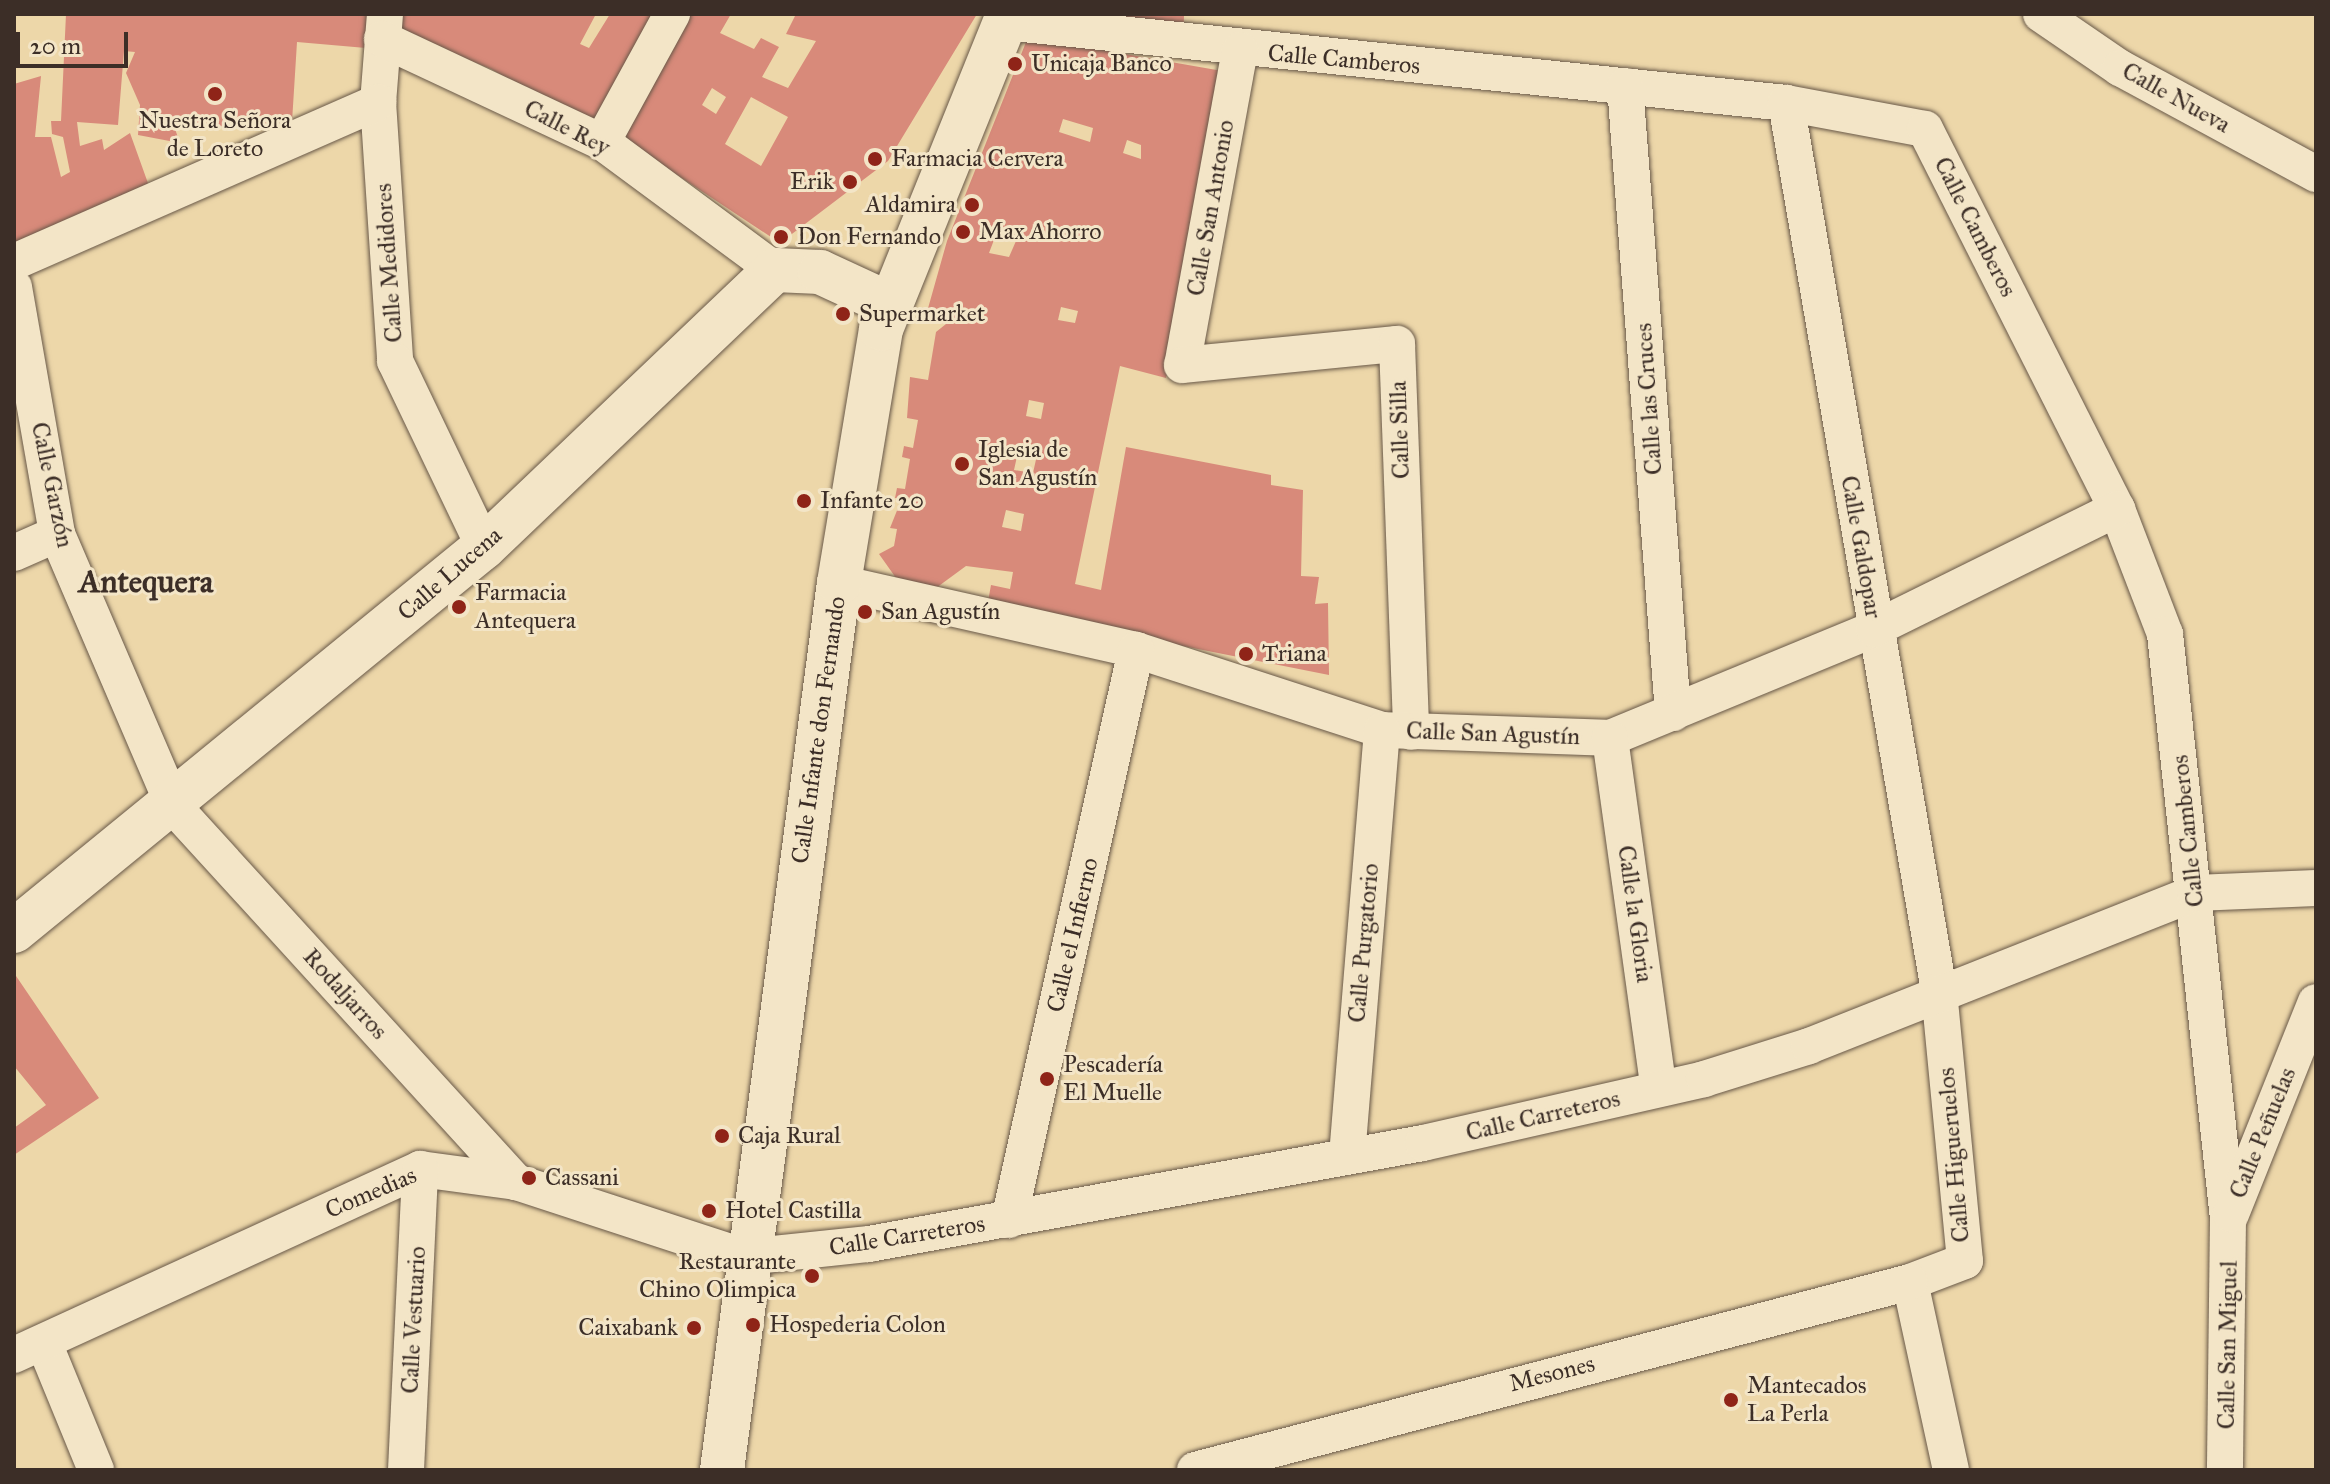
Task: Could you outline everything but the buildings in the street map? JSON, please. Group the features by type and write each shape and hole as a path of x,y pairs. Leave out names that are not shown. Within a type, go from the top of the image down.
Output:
{"street":[{"path":"602,142 672,14"},
{"name":"Calle Nueva","path":"2041,14 2120,68 2316,174"},
{"name":"Calle Camberos","path":"1006,18 1240,50 1786,103 1925,129 2117,509 2165,634 2228,1219"},
{"name":"Calle Infante don Fernando","path":"722,1470 745,1257 839,583 887,303 1006,18"},
{"name":"Calle Rey","path":"383,26 602,142 775,270"},
{"name":"Calle Medidores","path":"383,26 378,102 395,361 484,547"},
{"name":"Calle San Antonio","path":"1182,365 1240,50"},
{"name":"Calle las Cruces","path":"1625,86 1673,713"},
{"path":"14,262 378,102"},
{"name":"Calle Galdopar","path":"1786,103 1874,629 1939,991"},
{"path":"775,270 820,272 887,303"},
{"name":"Calle Lucena","path":"14,931 174,807 484,547 775,270"},
{"name":"Calle Garzón","path":"14,287 57,534 174,807"},
{"name":"Calle Silla","path":"1182,365 1397,344 1396,731"},
{"name":"Calle San Agustín","path":"839,583 1136,650 1396,731 1610,738 1874,629 2117,509"},
{"path":"14,553 57,534"},
{"name":"Calle el Infierno","path":"1009,1220 1136,650"},
{"name":"Calle Purgatorio","path":"1347,1156 1396,731"},
{"name":"Calle la Gloria","path":"1610,738 1659,1089"},
{"name":"Rodaljarros","path":"174,807 516,1182"},
{"name":"Calle Carreteros","path":"745,1257 1009,1220 1347,1156 1659,1089 1768,1061 1939,991 2195,893 2316,888"},
{"name":"Calle Higueruelos","path":"1910,1282 1965,1261 1939,991"},
{"name":"Calle Peñuelas","path":"2228,1219 2316,1002"},
{"name":"Comedias","path":"29,1349 420,1169 516,1182 745,1257"},
{"name":"Calle Vestuario","path":"406,1470 420,1169"},
{"name":"Calle San Miguel","path":"2225,1470 2228,1219"},
{"path":"1910,1282 1951,1470"},
{"name":"Mesones","path":"1195,1470 1910,1282"},
{"path":"29,1349 96,1470"}],"place":[{"name":"Unicaja Banco","path":"1015,64"},
{"name":"Nuestra Señora de Loreto","path":"215,94"},
{"name":"Farmacia Cervera","path":"875,159"},
{"name":"Erik","path":"850,182"},
{"name":"Aldamira","path":"972,205"},
{"name":"Max Ahorro","path":"963,232"},
{"name":"Don Fernando","path":"781,237"},
{"name":"Supermarket","path":"843,314"},
{"name":"Iglesia de San Agustín","path":"962,464"},
{"name":"Infante 20","path":"804,501"},
{"name":"Farmacia Antequera","path":"459,607"},
{"name":"San Agustín","path":"865,612"},
{"name":"Triana","path":"1246,654"},
{"name":"Pescadería El Muelle","path":"1047,1079"},
{"name":"Caja Rural","path":"722,1136"},
{"name":"Cassani","path":"529,1178"},
{"name":"Hotel Castilla","path":"709,1211"},
{"name":"Restaurante Chino Olimpica","path":"812,1276"},
{"name":"Hospederia Colon","path":"753,1325"},
{"name":"Caixabank","path":"694,1328"},
{"name":"Mantecados La Perla","path":"1731,1400"}],"district":[{"name":"Antequera","path":"146,582"}]}
